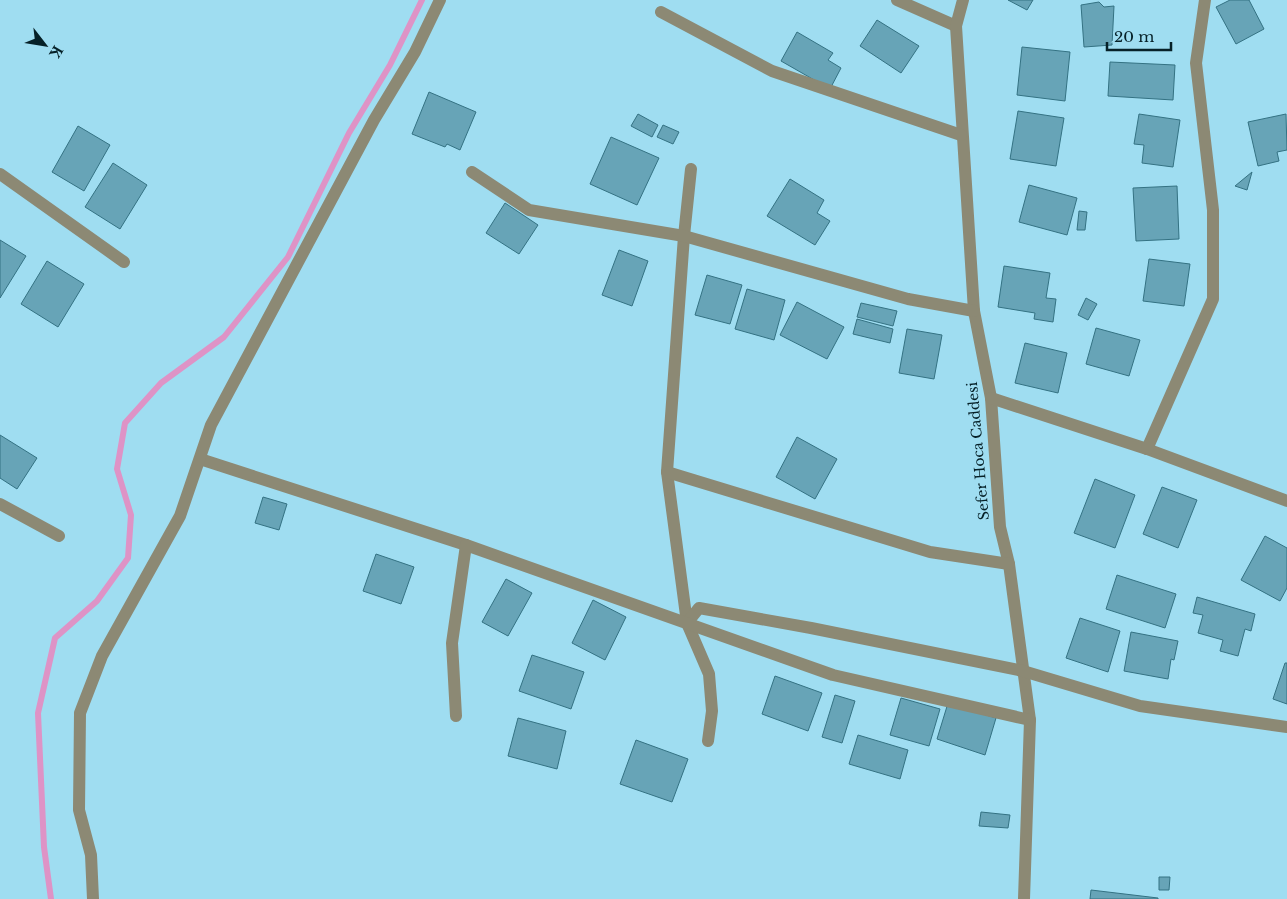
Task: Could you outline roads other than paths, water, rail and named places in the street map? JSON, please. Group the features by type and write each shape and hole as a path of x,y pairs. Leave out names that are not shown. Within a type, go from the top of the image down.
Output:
{"street":[{"path":"93,899 91,855 79,810 80,713 102,656 180,516 211,425 374,120 414,52 440,0"},
{"path":"896,0 956,26"},
{"name":"Sefer Hoca Caddesi","path":"963,0 956,26 961,135 974,311 991,398 1000,527 1009,564 1030,720 1024,899"},
{"path":"1147,449 1213,299 1213,210 1196,63 1205,0"},
{"path":"660,12 772,71 961,135"},
{"path":"692,169 684,236 667,472 687,623 709,674 712,711 708,741"},
{"path":"472,172 529,210 684,236 908,299 974,311"},
{"path":"0,174 124,262"},
{"path":"991,398 1147,449 1287,501"},
{"path":"200,459 466,545 833,675 1030,720"},
{"path":"667,472 930,552 1009,564"},
{"path":"0,504 60,536"},
{"path":"456,716 452,643 466,545"},
{"path":"687,623 699,608 811,628 1023,671 1140,706 1287,727"}],"waterway":[{"path":"51,899 44,847 38,713 55,638 97,601 128,558 131,515 117,469 125,423 161,383 224,337 288,257 349,133 390,65 422,0"}]}
